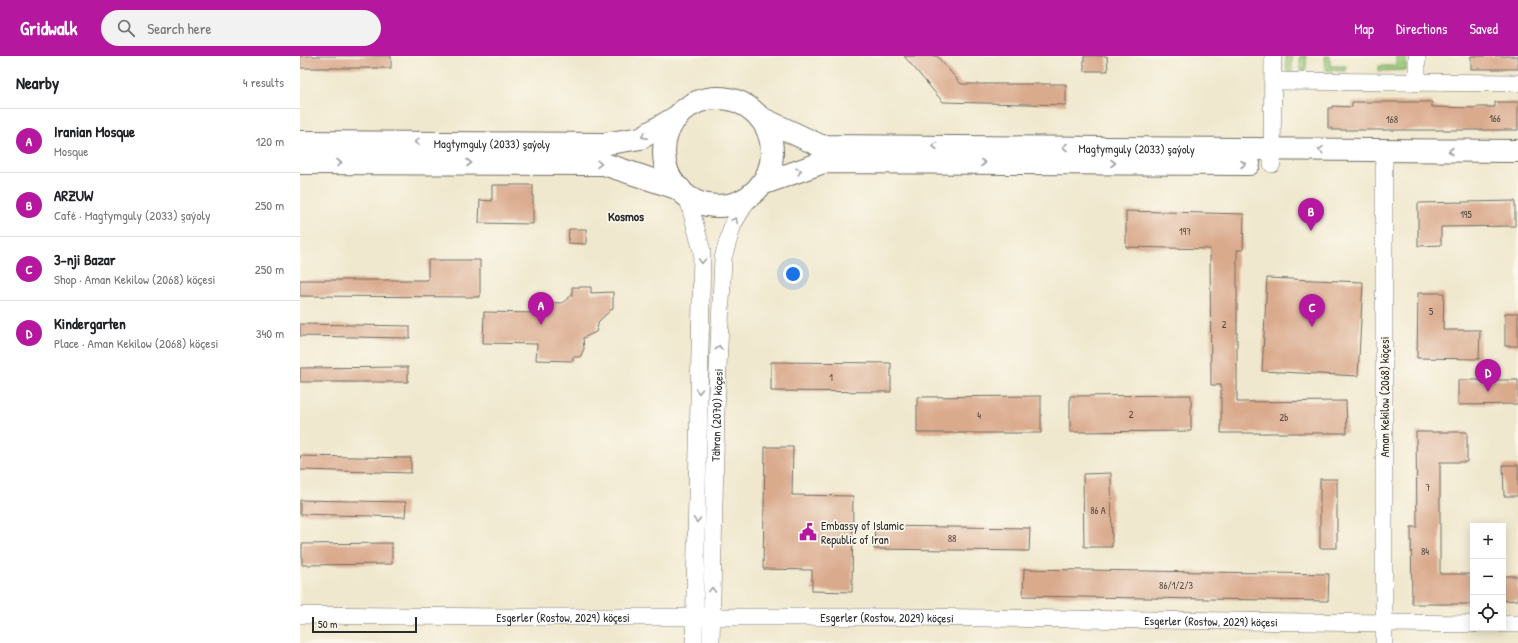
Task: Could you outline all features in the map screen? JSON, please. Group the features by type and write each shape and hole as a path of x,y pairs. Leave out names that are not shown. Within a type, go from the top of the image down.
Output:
{"main road":[{"path":"721,98 736,101 745,105 761,118 770,136 772,146 770,166 756,189 734,203 714,205 696,200 683,192 668,173 664,153 668,133 678,116 695,103 705,99 721,98"},
{"name":"Magtymguly (2033) şaýoly","path":"300,142 603,144 641,138 678,116"},
{"name":"Magtymguly (2033) şaýoly","path":"761,118 821,146 1384,158 1518,165"},
{"name":"Magtymguly (2033) şaýoly","path":"1384,158 1518,151"},
{"name":"Magtymguly (2033) şaýoly","path":"756,189 824,162 1272,156"},
{"name":"Magtymguly (2033) şaýoly","path":"300,163 604,164 683,192"}],"street":[{"path":"1272,156 1273,56"},
{"path":"1417,56 1417,83"},
{"path":"1273,81 1518,83"},
{"name":"Aman Kekilow (2068) köçesi","path":"1384,158 1384,643"},
{"name":"Tähran (2070) köçesi","path":"711,643 716,411 723,258 733,224 756,189"},
{"name":"Tähran (2070) köçesi","path":"683,192 702,251 694,643"},
{"name":"Esgerler (Rostow, 2029) köçesi","path":"300,614 503,617 908,617 1470,624"},
{"path":"1506,624 1518,624"}],"green space":[{"path":"1286,56 1292,56 1292,74 1287,72"},
{"path":"1300,56 1306,56 1306,70 1300,70"},
{"path":"1325,56 1330,56 1330,66 1346,66 1346,71 1326,70"},
{"path":"1396,56 1406,56 1406,70 1379,71 1379,66 1396,66"}],"building":[{"path":"300,56 391,56 391,68 300,68"},
{"path":"904,56 937,56 961,84 1066,84 1066,105 943,102"},
{"path":"1084,56 1107,56 1108,71 1084,71"},
{"path":"1471,56 1518,56 1518,69 1471,69"},
{"path":"1352,102 1432,102 1432,107 1476,108 1495,107 1495,102 1518,102 1518,130 1332,130 1332,128 1328,128 1328,108 1332,108 1332,106 1352,107"},
{"path":"492,185 533,185 533,224 479,223 480,200 492,201"},
{"path":"1515,201 1515,226 1441,227 1441,245 1418,246 1418,203"},
{"path":"1126,211 1244,214 1243,250 1237,250 1237,402 1346,401 1347,433 1221,433 1221,385 1211,385 1210,249 1126,247"},
{"path":"569,229 586,229 586,244 568,243"},
{"path":"428,260 480,260 480,297 300,296 300,280 428,280"},
{"path":"1267,278 1363,282 1358,376 1262,371"},
{"path":"572,287 591,287 591,293 613,292 613,308 599,321 596,332 583,338 584,349 580,357 573,357 573,361 536,360 537,344 483,343 484,312 536,313 536,307 540,307 541,302 562,303 572,295"},
{"path":"1418,293 1444,293 1443,330 1480,330 1479,359 1417,358"},
{"path":"1505,313 1518,313 1518,346 1505,346"},
{"path":"300,324 410,326 410,338 300,336"},
{"path":"771,362 891,363 891,392 771,391"},
{"path":"408,367 408,382 300,382 300,368"},
{"path":"1458,380 1518,380 1518,404 1458,405"},
{"path":"1191,395 1191,431 1070,432 1070,396"},
{"path":"1041,396 1041,433 917,433 917,397"},
{"path":"1416,432 1467,432 1467,462 1440,462 1440,574 1470,574 1470,604 1412,604 1411,527 1417,527"},
{"name":"Embassy of Islamic Republic of Iran","path":"765,447 793,447 792,495 853,496 852,592 812,591 812,570 763,569"},
{"path":"300,456 411,458 411,473 300,470"},
{"path":"1503,465 1518,465 1518,496 1504,496"},
{"path":"1111,473 1112,547 1084,547 1083,474"},
{"path":"1320,479 1337,479 1337,548 1320,548"},
{"path":"300,500 406,502 405,517 300,514"},
{"path":"875,526 1030,528 1029,551 874,549"},
{"path":"392,543 392,564 302,565 302,544"},
{"path":"1024,569 1329,574 1328,601 1023,596"},
{"path":"1506,576 1518,576 1518,600 1506,601"}],"place":[{"name":"ARZUW","path":"1311,231"},
{"name":"Iranian Mosque","path":"541,325"},
{"name":"3-nji Bazar","path":"1312,327"},
{"name":"Kindergarten","path":"1488,392"},
{"name":"Embassy of Islamic Republic of Iran","path":"808,532"}],"district":[{"name":"Kosmos","path":"626,216"}]}
